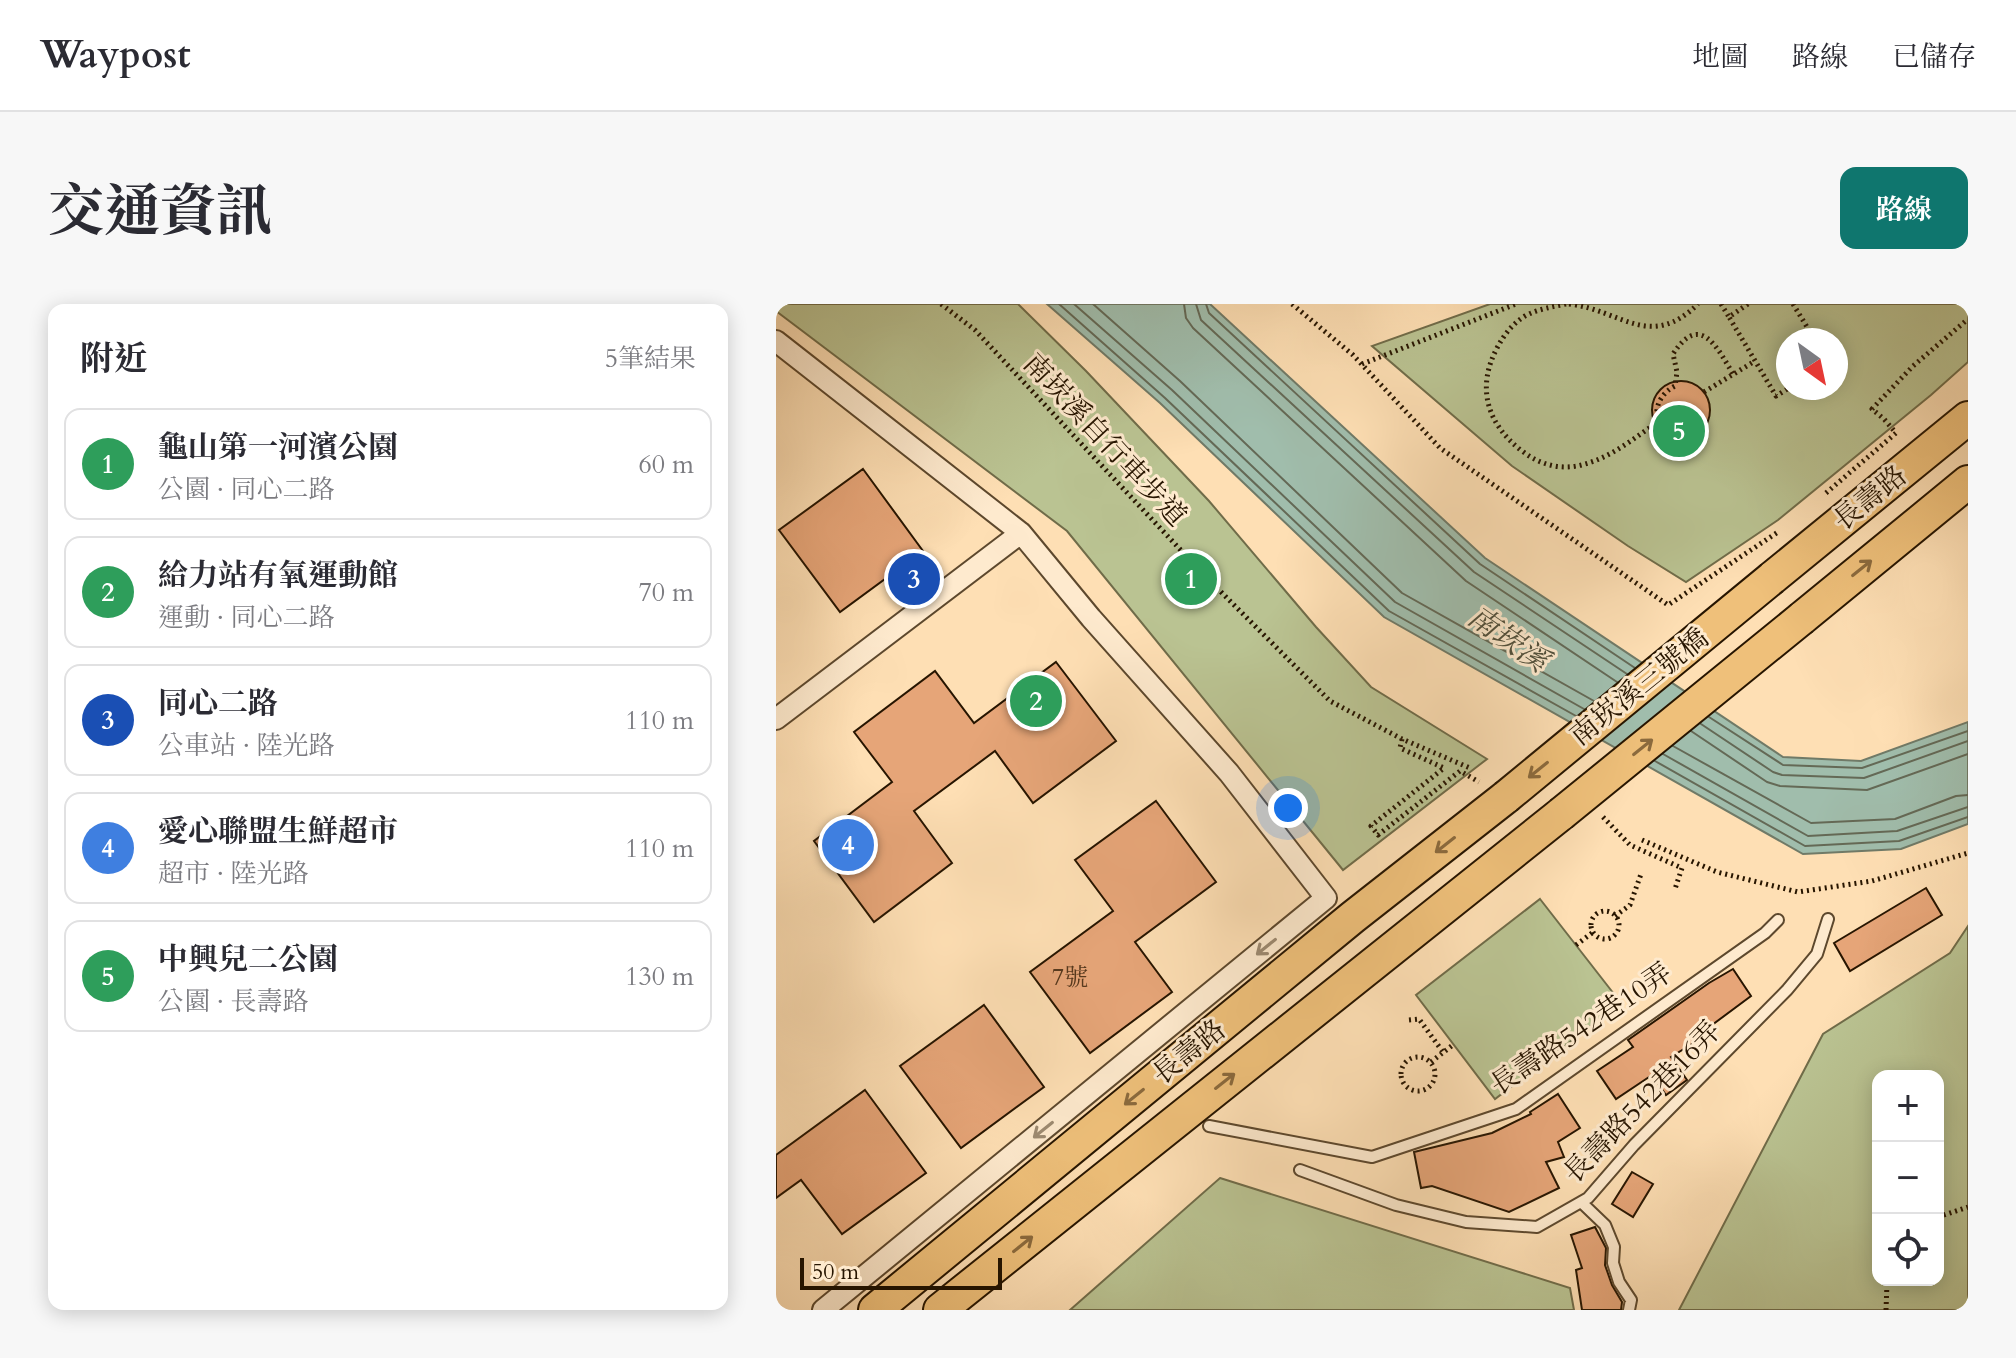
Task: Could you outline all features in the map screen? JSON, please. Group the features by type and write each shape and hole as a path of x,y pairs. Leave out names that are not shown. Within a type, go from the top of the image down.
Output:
{"main road":[{"name":"長壽路","path":"1772,578 1968,418"},
{"name":"長壽路","path":"1802,618 1968,482"},
{"name":"南崁溪三號橋","path":"1496,791 1772,578"},
{"name":"南崁溪三號橋","path":"1561,814 1802,618"},
{"name":"長壽路","path":"875,1310 1353,917 1496,791"},
{"name":"長壽路","path":"940,1310 1561,814"}],"street":[{"path":"776,341 1019,531"},
{"path":"776,710 1019,531"},
{"path":"776,719 1019,531"},
{"name":"長壽路","path":"823,1310 1326,898 1229,773 1091,618 1019,531"}],"lane":[{"name":"長壽路542巷16弄","path":"1300,1170 1396,1205 1466,1222 1537,1227 1588,1198 1634,1145 1787,990 1817,954 1828,919"},
{"name":"長壽路542巷10弄","path":"1209,1126 1372,1157 1516,1109 1765,933 1778,920"},
{"path":"1581,1202 1605,1225 1614,1247 1613,1263 1619,1282 1631,1300 1629,1310"}],"path":[{"name":"南崁溪自行車步道","path":"941,304 975,330 1204,575 1330,701 1402,739 1470,768"},
{"path":"1292,304 1362,364 1440,448 1668,605 1783,529"},
{"path":"1362,364 1516,304"},
{"path":"1655,424 1607,455 1583,465 1548,466 1531,458 1509,441 1497,426 1486,406 1485,381 1490,362 1512,326 1526,315 1543,308 1568,304 1587,306 1644,327 1660,327 1684,317 1698,304"},
{"path":"1721,304 1776,396"},
{"path":"1729,317 1748,304"},
{"path":"1793,304 1808,328"},
{"path":"1817,500 1896,433 1872,409 1913,366 1968,319"},
{"path":"1680,434 1671,433 1661,425 1656,417 1656,406 1661,397 1675,386 1677,372 1673,354 1680,343 1696,334 1707,337 1717,346 1733,374"},
{"path":"1704,392 1755,361"},
{"path":"1402,739 1400,748 1444,768 1371,826 1378,835 1460,771 1496,791"},
{"path":"1603,817 1630,845 1682,868 1675,889"},
{"path":"1642,840 1717,872 1798,892 1872,881 1968,853"},
{"path":"1615,916 1630,905 1641,874"},
{"path":"1608,911 1615,916 1619,924 1614,936 1604,940 1592,933 1590,923 1595,915 1608,911"},
{"path":"1576,945 1592,933"},
{"path":"1409,1020 1419,1019 1443,1052"},
{"path":"1431,1062 1454,1044"},
{"path":"1420,1057 1431,1062 1435,1072 1432,1084 1413,1090 1404,1083 1402,1067 1409,1059 1420,1057"},
{"path":"1944,1215 1968,1207"},
{"path":"1885,1286 1886,1310"}],"green space":[{"path":"776,304 1018,304 1209,501 1371,687 1487,759 1343,870 1067,531 776,311"},
{"path":"1490,304 1968,304 1968,362 1778,520 1686,582 1512,466 1372,346"},
{"path":"1540,899 1621,1003 1495,1099 1416,995"},
{"path":"1968,926 1968,1310 1679,1310 1823,1034 1950,953"},
{"path":"1220,1178 1570,1288 1574,1310 1070,1310"}],"water":[{"name":"南崁溪","path":"1047,304 1210,304 1485,558 1783,757 1861,761 1968,722 1968,824 1901,849 1803,854 1384,617 1160,403"}],"building":[{"path":"1681,381 1702,389 1710,410 1702,431 1681,439 1660,431 1652,410 1660,389"},
{"path":"863,469 923,551 840,612 779,530"},
{"path":"1056,662 1116,741 1033,803 995,751 914,811 952,863 874,922 814,841 892,782 854,732 935,671 974,723"},
{"path":"1156,801 1216,882 1135,942 1172,992 1090,1053 1030,972 1113,911 1075,860"},
{"path":"1926,888 1942,915 1850,971 1834,943"},
{"path":"1733,969 1751,996 1708,1028 1711,1032 1671,1057 1687,1080 1666,1095 1652,1075 1616,1099 1597,1071 1633,1047 1628,1040"},
{"path":"984,1005 1044,1087 961,1148 900,1066"},
{"path":"865,1090 926,1173 842,1234 801,1180 776,1198 776,1155"},
{"path":"1558,1094 1580,1128 1558,1142 1564,1157 1546,1162 1559,1188 1509,1212 1432,1186 1421,1188 1414,1152 1492,1133 1531,1114"},
{"path":"1632,1172 1653,1184 1633,1217 1612,1204"},
{"path":"1595,1227 1606,1248 1605,1265 1622,1302 1621,1310 1582,1310 1576,1270 1582,1268 1571,1235"}],"place":[{"name":"中興兒二公園","path":"1679,431"},
{"name":"同心二路","path":"914,579"},
{"name":"龜山第一河濱公園","path":"1191,579"},
{"name":"給力站有氧運動館","path":"1036,701"},
{"name":"愛心聯盟生鮮超市","path":"848,845"}]}
